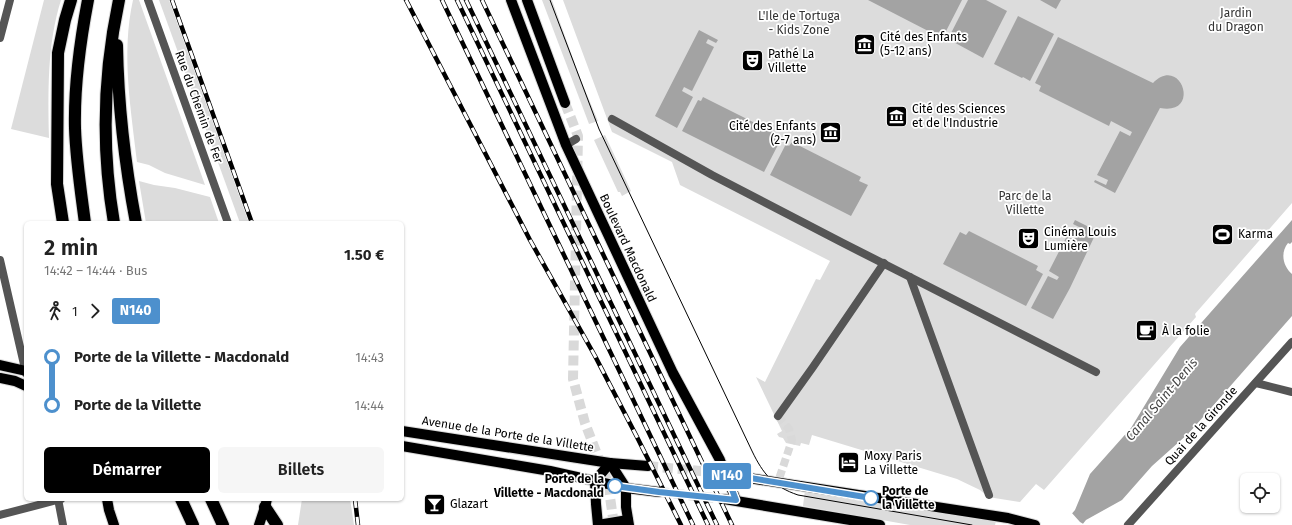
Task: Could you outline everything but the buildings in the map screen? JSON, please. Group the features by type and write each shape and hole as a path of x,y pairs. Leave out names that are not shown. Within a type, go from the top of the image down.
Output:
{"highway":[{"path":"62,219 57,184 58,53 71,0"},
{"path":"86,221 80,183 75,129 77,70 88,0"},
{"path":"119,0 117,65 123,132 135,218"},
{"path":"114,221 105,147 105,110 110,48 119,0"},
{"path":"182,501 193,525"},
{"path":"212,501 223,525"},
{"path":"266,503 277,525"}],"main road":[{"name":"Boulevard Macdonald","path":"511,0 566,145 673,373 714,448 736,500"},
{"path":"527,0 565,103"},
{"path":"4,366 24,371"},
{"path":"5,379 24,385"},
{"name":"Avenue de la Porte de la Villette","path":"404,431 553,455 610,463 648,466"},
{"path":"404,446 550,471 626,488 659,492"},
{"path":"550,471 553,455"},
{"path":"610,463 626,488 628,523 598,525 595,481 610,463"},
{"path":"710,472 1008,518 1035,525"},
{"path":"724,499 880,525"},
{"path":"107,501 108,510 114,525"},
{"path":"259,525 266,503"}],"street":[{"path":"0,38 10,0"},
{"name":"Rue du Chemin de Fer","path":"148,0 227,221"},
{"path":"612,119 862,257 884,263 907,278 1096,372"},
{"path":"566,145 576,139"},
{"path":"0,260 24,362"},
{"path":"778,416 884,263"},
{"path":"907,278 950,384 989,495"},
{"name":"Quai de la Gironde","path":"1128,525 1292,342"},
{"path":"1256,383 1292,392"},
{"path":"0,515 52,501"},
{"path":"59,501 63,525"}],"green space":[{"path":"44,0 61,0 53,34 49,69 49,138 11,129"},
{"path":"133,0 139,0 205,185 165,173 149,165 137,162 127,61 129,20"},
{"path":"159,0 169,0 248,221 239,221"},
{"path":"542,0 552,0 580,78 598,121 589,124"},
{"name":"Parc de la Villette","path":"563,0 1292,0 1292,203 1195,314 1196,317 1044,490 1036,484 1020,502 988,497 980,490 957,479 812,435 809,445 801,443 800,446 786,443 783,438 779,437 777,434 782,431 756,377 765,382 816,279 820,280 830,261 680,185 672,162 612,132"},
{"path":"605,135 631,191 622,196 620,192 618,192 594,140"},
{"path":"139,181 210,197 218,221 146,221"},
{"path":"805,490 996,521 995,525 910,525 803,506"},
{"path":"302,501 350,501 354,525 298,525"}],"water":[{"path":"868,0 962,0 943,37 935,32 934,34"},
{"path":"968,0 986,0 1007,11 983,58 948,39"},
{"path":"1040,0 1061,0 1056,9"},
{"path":"1018,16 1054,34 1030,81 994,64"},
{"path":"699,30 718,40 716,43 708,39 706,43 714,47 692,91 684,87 682,91 693,97 677,128 655,116"},
{"path":"1058,37 1153,83 1163,76 1172,76 1179,80 1183,88 1184,96 1181,103 1173,108 1160,108 1115,193 1094,182 1095,180 1106,185 1108,180 1097,175 1120,131 1130,136 1132,132 1111,121 1109,126 1039,91 1041,86 1035,83"},
{"path":"703,97 773,132 771,136 780,141 764,172 682,131 698,100 701,101"},
{"path":"792,142 861,177 859,181 868,185 851,216 770,175 786,144 789,146"},
{"path":"1075,220 1097,231 1070,288 1053,319 1031,308 1048,276 1057,280 1059,277 1049,271 1071,228 1081,233 1083,229 1073,224"},
{"name":"Canal Saint-Denis","path":"1292,220 1292,242 1290,244 1288,243 1283,255 1286,267 1292,274 1292,316 1189,433 1152,466 1122,500 1086,520 1082,525 1062,525 1075,510 1090,474 1131,428 1180,347"},
{"path":"969,231 1038,266 1036,270 1043,274 1026,306 943,264 960,232 966,235"}],"pier":[{"path":"1071,512 1080,522 1085,525 1060,525"}],"tunnel":[{"path":"565,103 578,136 573,379 585,423 608,483 614,525"},
{"path":"778,416 789,429 792,440 778,482"},
{"path":"648,466 710,472"},
{"path":"659,492 724,499"}],"tram line":[{"path":"550,0 599,129 752,451 765,473 776,484 798,495 972,525"}],"railway":[{"path":"172,0 251,221"},
{"path":"406,0 530,240 595,356 681,525"},
{"path":"442,0 693,525"},
{"path":"457,0 708,525"},
{"path":"466,0 717,525"},
{"path":"482,0 732,525"},
{"path":"355,501 358,525"}],"bus line":[{"name":"N140","path":"615,486 736,500 726,474 871,498"}],"place":[{"name":"Cité des Enfants (5-12 ans)","path":"865,44"},
{"name":"Pathé La Villette","path":"752,61"},
{"name":"Cité des Sciences et de l'Industrie","path":"897,116"},
{"name":"Cité des Enfants (2-7 ans)","path":"831,133"},
{"name":"Karma","path":"1223,234"},
{"name":"Cinéma Louis Lumière","path":"1029,239"},
{"name":"À la folie","path":"1147,331"},
{"name":"Moxy Paris La Villette","path":"849,463"},
{"name":"Porte de la Villette - Macdonald","path":"615,486"},
{"name":"Porte de la Villette","path":"871,498"},
{"name":"Glazart","path":"435,504"}],"park label":[{"name":"Jardin du Dragon","path":"1236,20"},
{"name":"L'Ile de Tortuga - Kids Zone","path":"799,23"}]}
